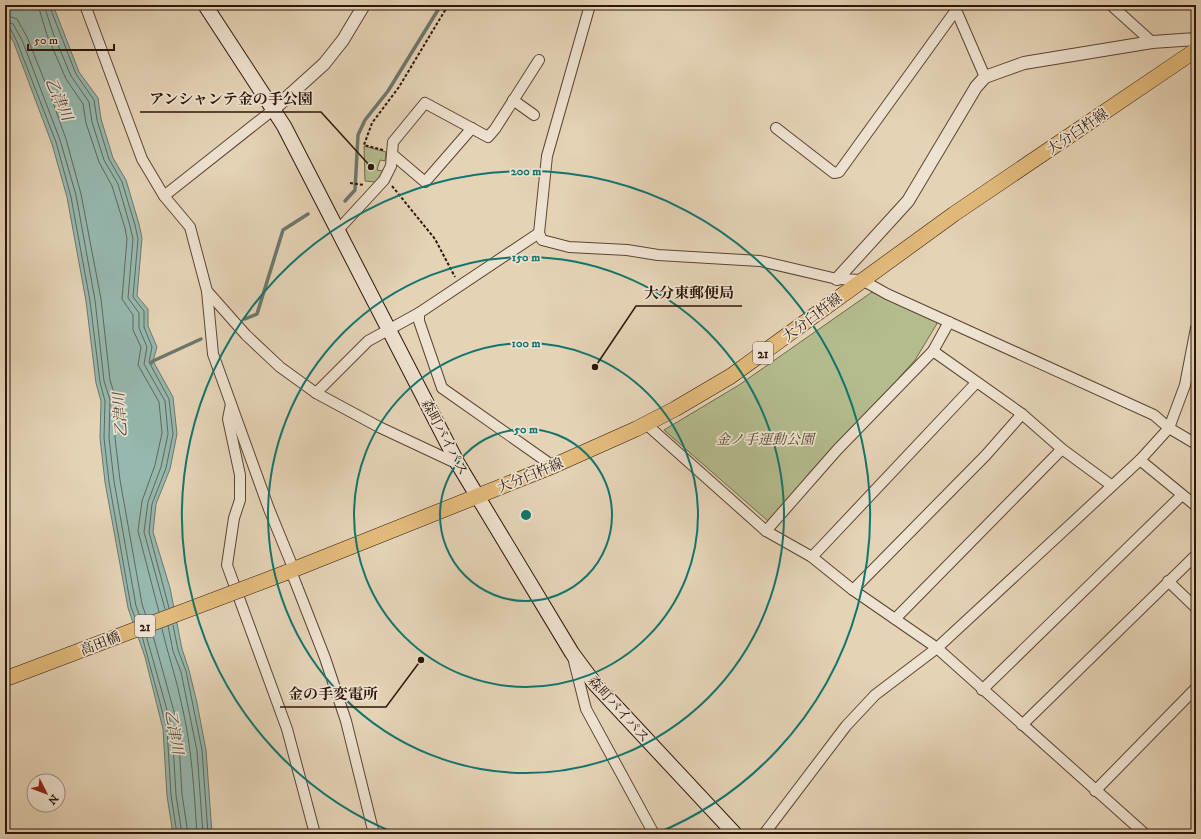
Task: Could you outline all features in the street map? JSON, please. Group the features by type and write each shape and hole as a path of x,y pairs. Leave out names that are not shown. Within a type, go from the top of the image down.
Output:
{"main road":[{"name":"森町バイパス","path":"205,5 274,109 390,328 458,464 572,653 595,684 735,834"},
{"name":"大分臼杵線","path":"290,571 553,466 646,424 731,376 954,214 1196,50"},
{"name":"高田橋","path":"5,679 290,571"}],"street":[{"path":"85,5 142,159 164,196 190,226 207,291 213,354 290,571 325,658 346,721 374,834"},
{"path":"164,196 274,109 324,64 343,40 364,5"},
{"path":"590,5 548,156 539,233 542,240 569,247 627,250 658,255 760,261 837,279 862,280 887,294 1154,415 1169,428 1196,444"},
{"path":"1111,5 1152,42"},
{"path":"955,8 985,77"},
{"path":"776,128 834,173 839,172 955,8"},
{"path":"837,279 908,200 976,87 985,77 1024,63 1152,42 1196,39"},
{"path":"338,230 384,180 391,166 393,142 425,103 488,137 539,60"},
{"path":"513,100 534,115"},
{"path":"392,154 426,182 472,128"},
{"path":"316,393 368,342 418,313 539,233"},
{"path":"207,291 246,335 280,367 316,393 379,427 458,464"},
{"path":"418,313 419,321 442,388 553,466"},
{"path":"766,531 837,450 933,351 949,322"},
{"path":"764,834 846,726 875,695 937,648 1111,485 1140,460 1169,428 1185,385 1196,328"},
{"path":"933,351 976,383 1022,414 1062,449 1111,485"},
{"path":"812,557 976,383"},
{"path":"231,404 228,419 240,474 240,500 234,518 227,565 287,729 315,834"},
{"path":"853,590 986,455 1022,414"},
{"path":"646,424 766,531 812,557 853,590 937,648 982,690 1145,834"},
{"path":"895,619 1062,449"},
{"path":"1140,460 1196,506"},
{"path":"982,690 1182,495"},
{"path":"1022,725 1196,554"},
{"path":"1168,581 1196,608"},
{"path":"572,653 586,709 654,834"},
{"path":"1096,791 1196,688"}],"path":[{"path":"392,154 386,150 364,145 369,129 399,87 447,7 454,5"},
{"path":"350,183 365,185"},
{"path":"387,185 393,186 406,205 435,238 459,286"}],"green space":[{"path":"364,146 386,152 385,161 380,160 377,170 383,171 376,182 365,181"},
{"name":"金ノ手運動公園","path":"872,292 938,322 915,360 769,522 664,430 739,385"}],"water":[{"name":"乙津川","path":"5,5 53,5 79,72 98,98 101,119 113,158 126,180 139,224 142,238 137,296 148,309 148,326 157,347 153,361 173,397 177,434 170,469 156,504 153,532 170,588 182,649 197,703 206,750 212,834 173,834 167,796 163,729 145,657 128,608 105,482 100,438 101,401 96,383 86,301 67,197 52,144 14,43 5,27"}],"waterway":[{"path":"345,201 355,190 358,135 365,120 388,91 441,5"},
{"path":"245,319 257,314 283,230 308,214"},
{"path":"151,363 201,339"}],"place":[{"name":"アンシャンテ金の手公園","path":"371,167"},
{"name":"大分東郵便局","path":"595,367"},
{"name":"金の手変電所","path":"421,660"}]}
